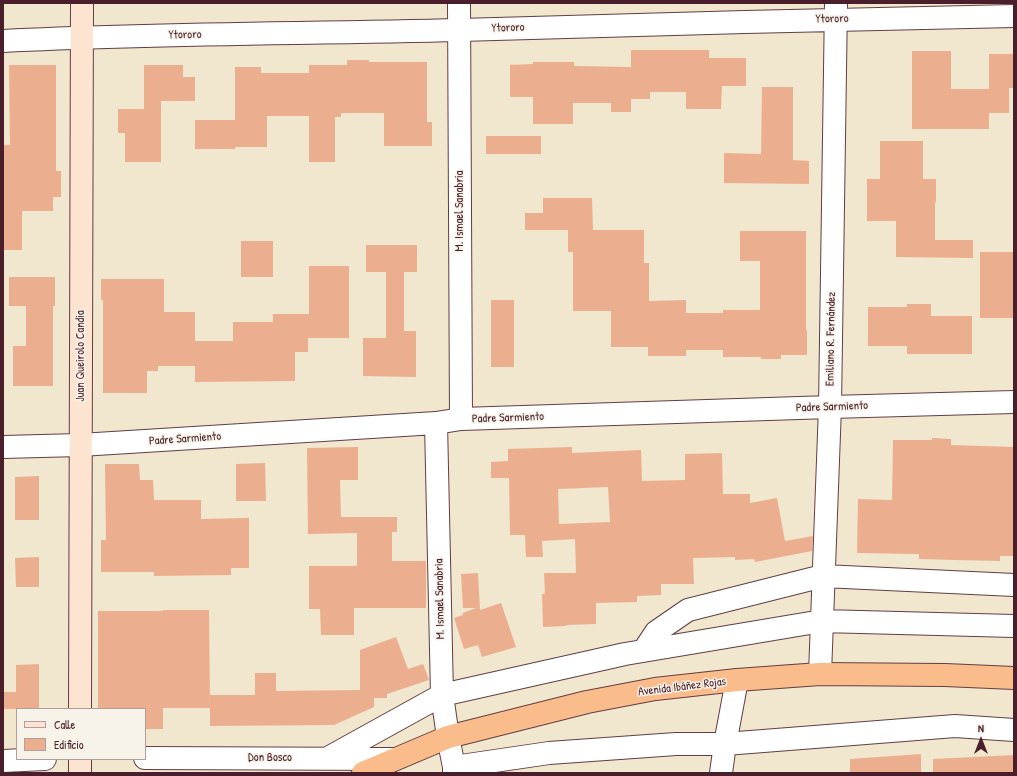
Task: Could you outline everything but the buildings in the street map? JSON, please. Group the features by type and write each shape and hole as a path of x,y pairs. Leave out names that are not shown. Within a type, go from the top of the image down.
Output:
{"highway":[{"name":"Avenida Ibáñez Rojas","path":"363,773 448,737 587,702 655,689 737,680 820,674 945,674 1014,678"}],"street":[{"name":"Juan Queirolo Candia","path":"80,708 82,3"},
{"name":"M. Ismael Sanabria","path":"459,3 461,419"},
{"name":"Ytororo","path":"3,41 81,37 459,30 835,11 1014,16"},
{"name":"Emiliano R. Fernández","path":"820,674 830,407 835,11"},
{"name":"Padre Sarmiento","path":"3,447 80,446 436,423 461,419 1014,402"},
{"name":"M. Ismael Sanabria","path":"436,423 442,695 454,770"},
{"path":"644,650 656,632 688,610 823,576 1014,585"},
{"path":"328,758 442,695 644,650 822,621 1014,626"},
{"path":"721,773 737,680"},
{"path":"454,770 549,753 676,744 725,744 955,726 1014,730"},
{"name":"Don Bosco","path":"146,758 396,759"},
{"path":"3,761 24,760"},
{"path":"80,760 80,773"}]}
